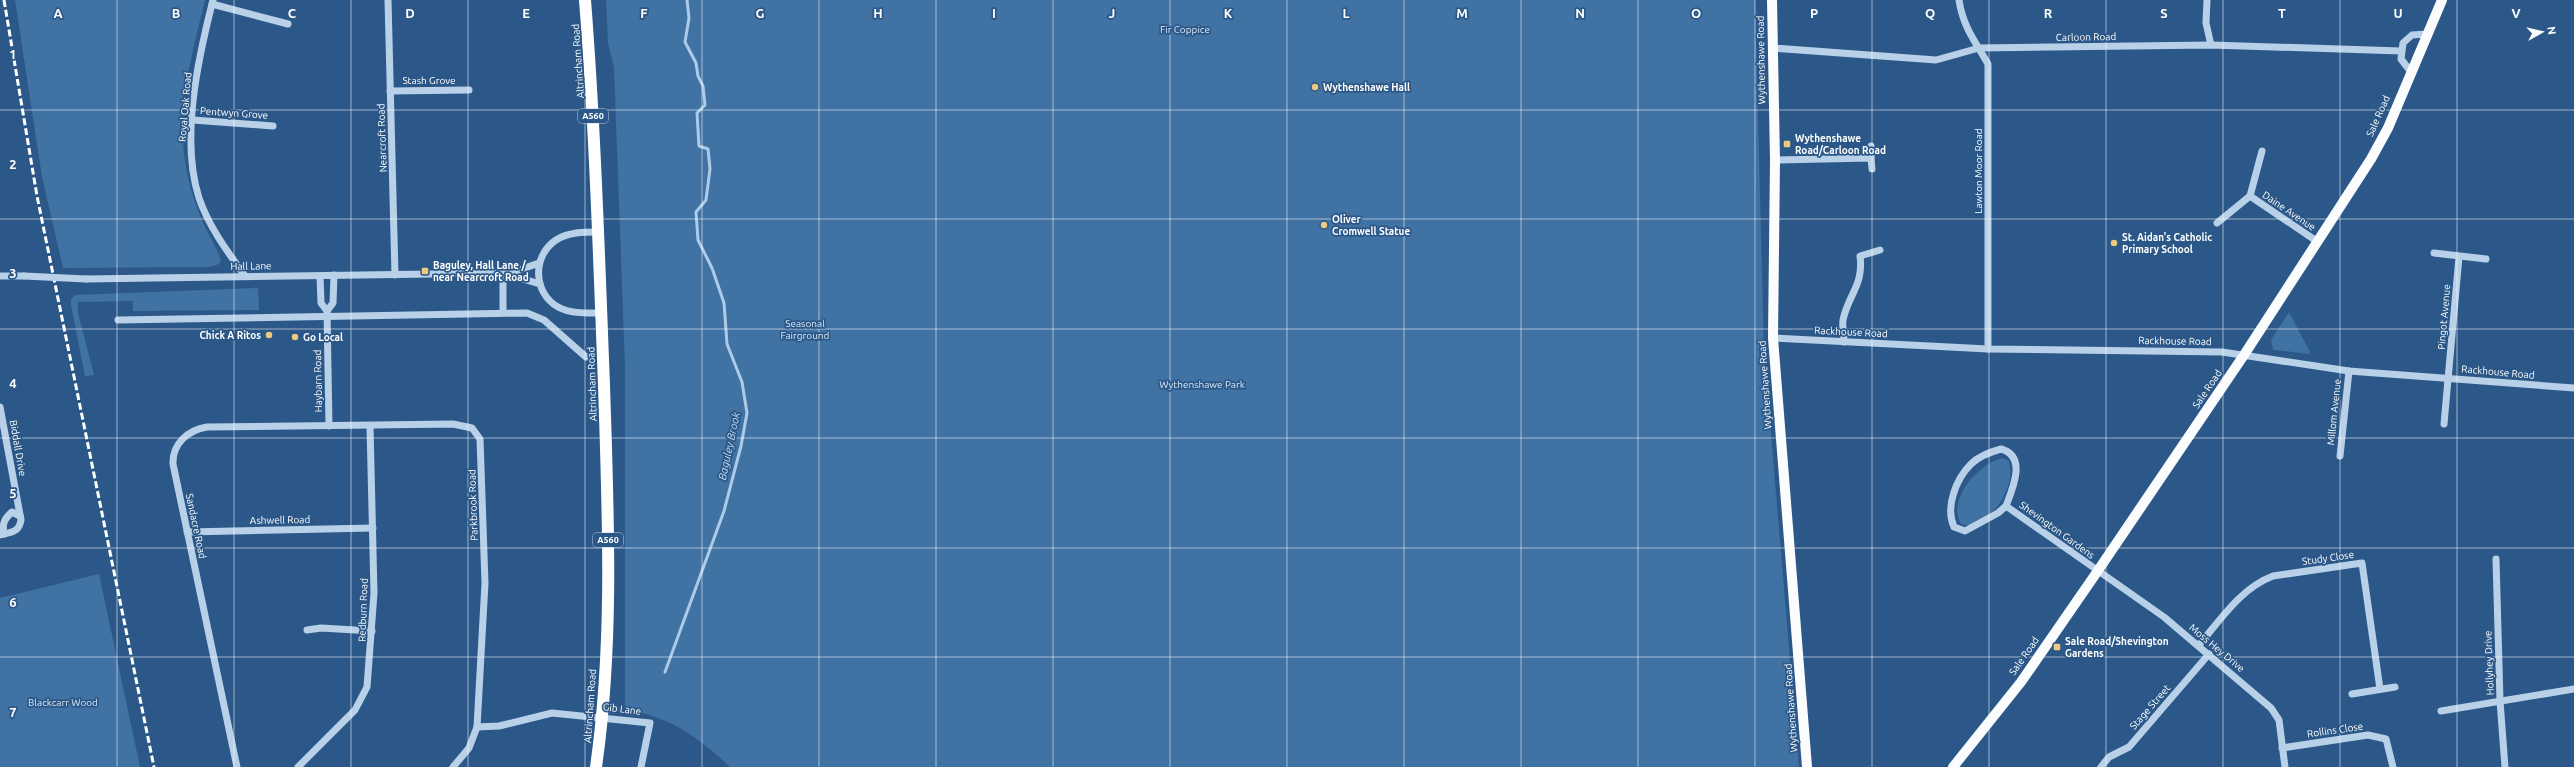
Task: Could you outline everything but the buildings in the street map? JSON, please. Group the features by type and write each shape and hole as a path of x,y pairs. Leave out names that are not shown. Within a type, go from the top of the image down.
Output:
{"highway":[{"name":"Altrincham Road","path":"585,0 598,232 608,546 602,716 596,767"}],"main road":[{"name":"Wythenshawe Road","path":"1772,0 1775,160 1774,338 1807,767"},
{"name":"Sale Road","path":"1953,767 2021,682 2097,572 2244,355 2371,159 2388,128 2442,0"}],"street":[{"name":"Nearcroft Road","path":"388,0 395,275"},
{"name":"Lawton Moor Road","path":"1959,0 1961,14 1969,36 1979,48 1988,64 1988,349"},
{"path":"2207,0 2206,23 2211,45"},
{"path":"212,2 288,24"},
{"name":"Royal Oak Road","path":"212,2 197,73 190,144 199,197 214,232 245,276"},
{"path":"2411,72 2403,65 2401,51 2403,43 2412,35 2427,34"},
{"name":"Carloon Road","path":"1773,48 1936,60 1979,48 2211,45 2401,51"},
{"name":"Stash Grove","path":"390,91 469,90"},
{"name":"Pentwyn Grove","path":"193,120 273,126"},
{"path":"1871,146 1870,158 1872,169"},
{"name":"Daine Avenue","path":"2217,223 2250,196 2262,151"},
{"path":"1775,160 1870,158"},
{"name":"Daine Avenue","path":"2250,196 2318,242"},
{"path":"598,232 573,233 556,240 544,252 539,263 540,284 548,298 560,308 577,312 601,313"},
{"path":"1844,342 1843,321 1849,303 1858,287 1861,266 1860,256 1880,250"},
{"path":"2434,253 2486,259"},
{"name":"Pingot Avenue","path":"2444,424 2459,257"},
{"name":"Hall Lane","path":"505,274 539,263"},
{"path":"503,312 505,274"},
{"name":"Hall Lane","path":"0,276 86,279 505,274 540,284"},
{"name":"Haybarn Road","path":"329,426 327,313 332,303 334,275"},
{"name":"Haybarn Road","path":"320,276 321,303 327,313"},
{"path":"118,320 327,313 527,312 539,316 586,357"},
{"name":"Rackhouse Road","path":"1774,338 1988,349 2222,352 2279,362 2349,371 2574,388"},
{"name":"Millom Avenue","path":"2340,456 2349,371"},
{"name":"Biddall Drive","path":"0,408 20,516"},
{"name":"Parkbrook Road","path":"329,426 458,425 472,428 480,439 485,583 477,727 469,748 453,767"},
{"name":"Sandacre Road","path":"237,767 187,532 173,458 180,443 190,432 215,427 329,426"},
{"name":"Redburn Road","path":"298,767 355,710 364,695 370,675 373,528 370,426"},
{"name":"Shevington Gardens","path":"2001,449 2012,454 2017,464 2013,487 2006,506 1998,513 1972,529 1960,530 1952,521 1950,507 1962,477 1971,464 1987,453 2001,449"},
{"name":"Shevington Gardens","path":"2006,506 2097,572"},
{"path":"12,512 20,516 20,524 17,530 2,534 6,518 12,512"},
{"name":"Ashwell Road","path":"187,532 373,528"},
{"name":"Hollyhey Drive","path":"2496,559 2500,701 2505,767"},
{"name":"Study Close","path":"2199,645 2241,596 2260,581 2273,576 2362,563 2380,689"},
{"name":"Moss Hey Drive","path":"2097,572 2164,617 2199,645 2271,708 2278,720 2285,767"},
{"path":"307,630 321,628 372,632"},
{"name":"Stage Street","path":"2101,767 2109,758 2129,747 2209,654"},
{"path":"2352,694 2395,687"},
{"path":"2441,711 2574,689"},
{"name":"Gib Lane","path":"477,727 499,726 552,713 602,716 650,723 641,767"},
{"name":"Rollins Close","path":"2282,748 2368,736 2379,736 2386,739 2393,767"}],"green space":[{"path":"15,0 205,0 187,80 183,130 184,156 189,183 200,217 221,260 219,264 210,267 63,268 42,177"},
{"name":"Wythenshawe Park","path":"606,0 1755,0 1764,351 1799,767 730,767 695,738 676,726 648,714 625,710 625,366 614,67 608,43"},
{"path":"258,288 259,310 133,311 133,301 78,302 78,313 94,375 85,376 71,305 71,299 75,295"},
{"path":"2289,312 2311,354 2273,350 2271,340"},
{"path":"2002,458 2008,460 2010,470 2009,481 1999,504 1981,521 1971,525 1961,524 1958,514 1958,504 1961,494 1967,484 1984,467"},
{"name":"Blackcarr Wood","path":"99,574 140,767 0,767 0,598"}],"waterway":[{"name":"Baguley Brook","path":"665,672 724,511 741,446 747,413 742,382 727,344 724,303 712,268 698,240 696,212 706,200 710,169 708,149 699,146 697,113 705,105 703,86 698,76 696,63 685,42 689,18 687,0"}],"railway":[{"path":"4,0 37,196 154,767"}],"place":[{"name":"Wythenshawe Hall","path":"1315,87"},
{"name":"Wythenshawe Road/Carloon Road","path":"1787,144"},
{"name":"Oliver Cromwell Statue","path":"1324,225"},
{"name":"St. Aidan's Catholic Primary School","path":"2114,243"},
{"name":"Baguley, Hall Lane / near Nearcroft Road","path":"425,271"},
{"name":"Chick A Ritos","path":"269,335"},
{"name":"Go Local","path":"295,337"},
{"name":"Sale Road/Shevington Gardens","path":"2057,647"}],"park label":[{"name":"Fir Coppice","path":"1185,29"},
{"name":"Seasonal Fairground","path":"805,328"}]}
